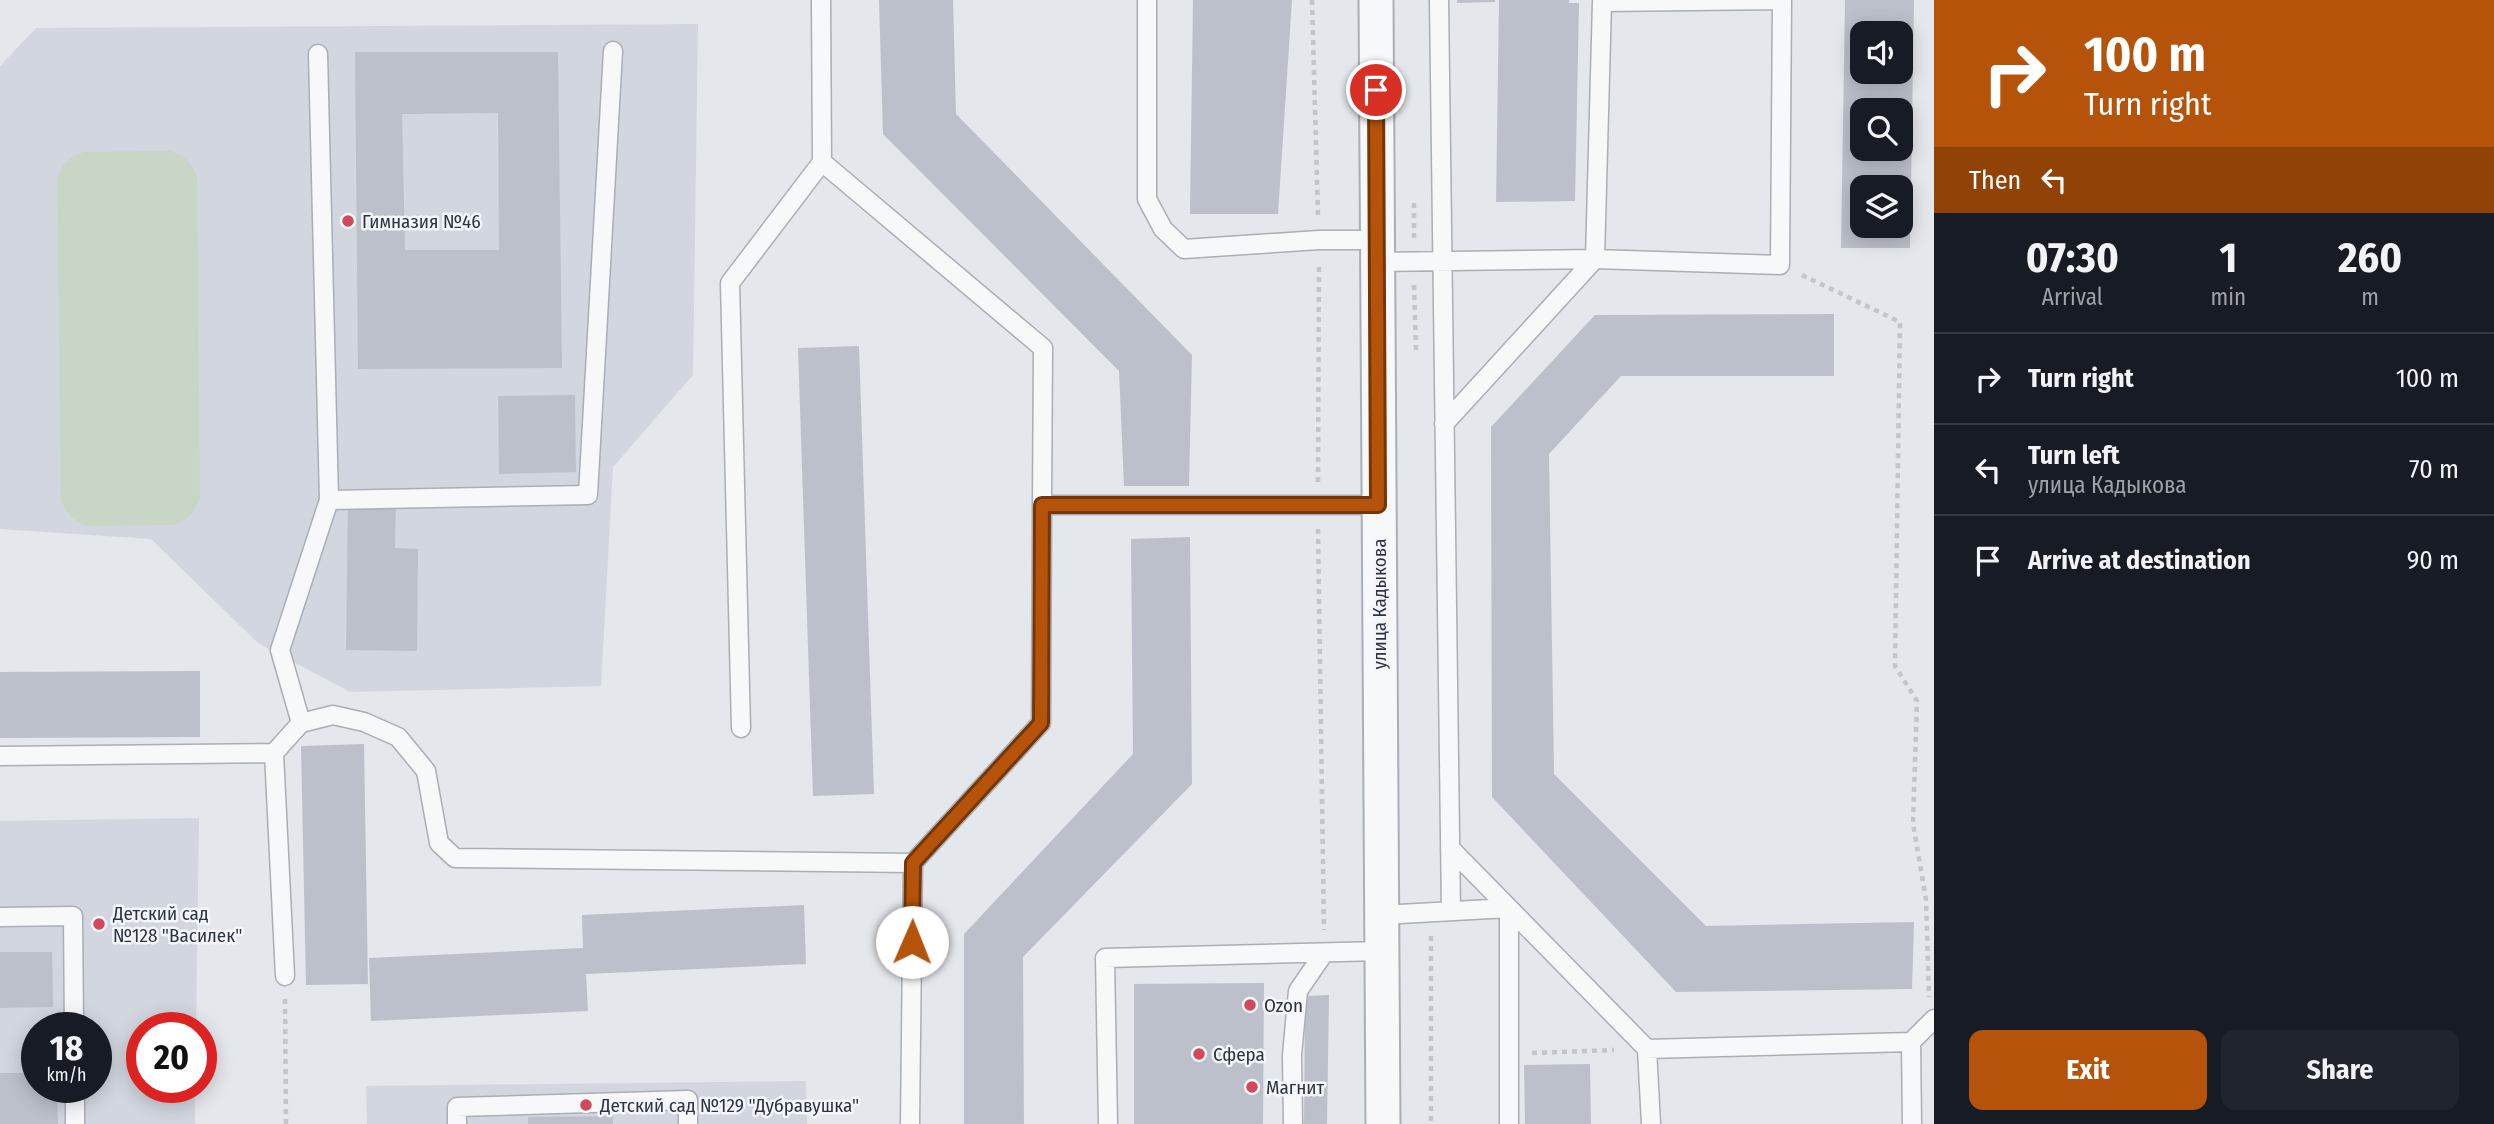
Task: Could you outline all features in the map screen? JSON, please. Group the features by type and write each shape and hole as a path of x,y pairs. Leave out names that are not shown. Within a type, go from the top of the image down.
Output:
{"street":[{"name":"улица Кадыкова","path":"1376,0 1383,1124"}],"lane":[{"path":"741,728 730,283 822,162 821,0"},
{"path":"1147,0 1147,199 1163,229 1184,249 1319,240 1442,261 1595,259 1780,265 1782,0 1602,2 1595,259 1444,424"},
{"path":"1438,0 1451,911"},
{"path":"329,500 588,495 613,51"},
{"path":"301,723 279,650 329,500 318,54"},
{"path":"822,162 1043,348 1041,723 913,863 910,1124"},
{"path":"1042,505 1378,505"},
{"path":"285,976 274,753 301,723 333,715 364,722 398,737 426,771 439,843 456,858 913,863"},
{"path":"0,756 274,753"},
{"path":"1450,848 1647,1049 1651,1124"},
{"path":"1381,915 1508,908"},
{"path":"1508,908 1509,1124"},
{"path":"0,917 73,916 74,1012"},
{"path":"1108,1124 1105,958 1381,951"},
{"path":"1293,1124 1292,1055 1298,991 1324,953"},
{"path":"1647,1049 1911,1042 1932,1021"},
{"path":"1911,1042 1912,1124"},
{"path":"457,1124 457,1107 688,1100 688,1124"},
{"path":"75,1103 75,1124"}],"path":[{"path":"1312,0 1319,240 1317,505 1324,953"},
{"path":"1780,265 1900,322 1895,666 1917,701 1913,822 1926,900 1932,1021"},
{"path":"285,976 286,1124"},
{"path":"1509,1054 1647,1049"}],"shaded area":[{"name":"Гимназия №46","path":"698,24 693,375 613,467 601,686 350,692 258,643 151,539 0,529 0,66 36,28"},
{"name":"Детский сад №128 \"Василек\"","path":"199,818 196,1012 126,1012 126,1103 195,1103 195,1124 0,1124 0,821"},
{"name":"Детский сад №129 \"Дубравушка\"","path":"806,1081 807,1124 367,1124 366,1086"}],"green space":[{"path":"170,151 187,160 197,177 200,498 190,515 173,525 88,526 71,517 61,500 57,179 67,161 84,152"}],"building":[{"path":"879,0 953,0 956,114 1192,355 1189,486 1124,486 1119,371 883,134"},
{"path":"1193,0 1292,0 1278,214 1190,214"},
{"path":"1457,0 1495,0 1495,2 1457,3"},
{"path":"1499,0 1569,0 1569,3 1579,3 1575,201 1496,202"},
{"path":"1845,0 1914,0 1913,62 1913,21 1850,21 1850,84 1913,84 1912,98 1850,98 1850,161 1911,161 1911,175 1850,175 1850,238 1910,238 1910,248 1841,248"},
{"path":"355,52 558,52 562,368 358,369","holes":["498,113 499,250 405,250 402,114"]},
{"path":"1834,314 1834,376 1621,376 1549,454 1554,774 1706,926 1914,922 1912,989 1676,992 1492,797 1491,427 1595,315"},
{"path":"859,346 874,794 813,796 798,348"},
{"path":"575,395 576,472 499,474 498,396"},
{"path":"348,503 396,503 395,548 418,549 417,651 346,650"},
{"path":"1190,537 1192,784 1023,957 1024,1124 964,1124 964,934 1133,754 1131,539"},
{"path":"200,671 200,737 0,738 0,672"},
{"path":"364,744 368,984 306,985 301,746"},
{"path":"804,905 806,964 586,974 588,1011 371,1021 369,958 583,948 582,915"},
{"path":"0,952 52,952 53,1007 0,1008"},
{"name":"Сфера","path":"1264,983 1263,1124 1134,1124 1134,984"},
{"path":"1329,995 1327,1124 1304,1124 1305,996"},
{"path":"1590,1064 1591,1124 1525,1124 1524,1065"},
{"path":"0,1073 21,1073 21,1103 57,1103 58,1124 0,1124"},
{"path":"613,1116 613,1124 528,1124 528,1117"}],"place":[{"name":"Гимназия №46","path":"348,221"},
{"name":"Детский сад №128 \"Василек\"","path":"99,924"},
{"name":"Ozon","path":"1250,1005"},
{"name":"Сфера","path":"1199,1054"},
{"name":"Магнит","path":"1252,1087"},
{"name":"Детский сад №129 \"Дубравушка\"","path":"586,1105"}],"route":[{"path":"912,942 913,863 1041,723 1042,505 1378,505 1376,90"}]}
